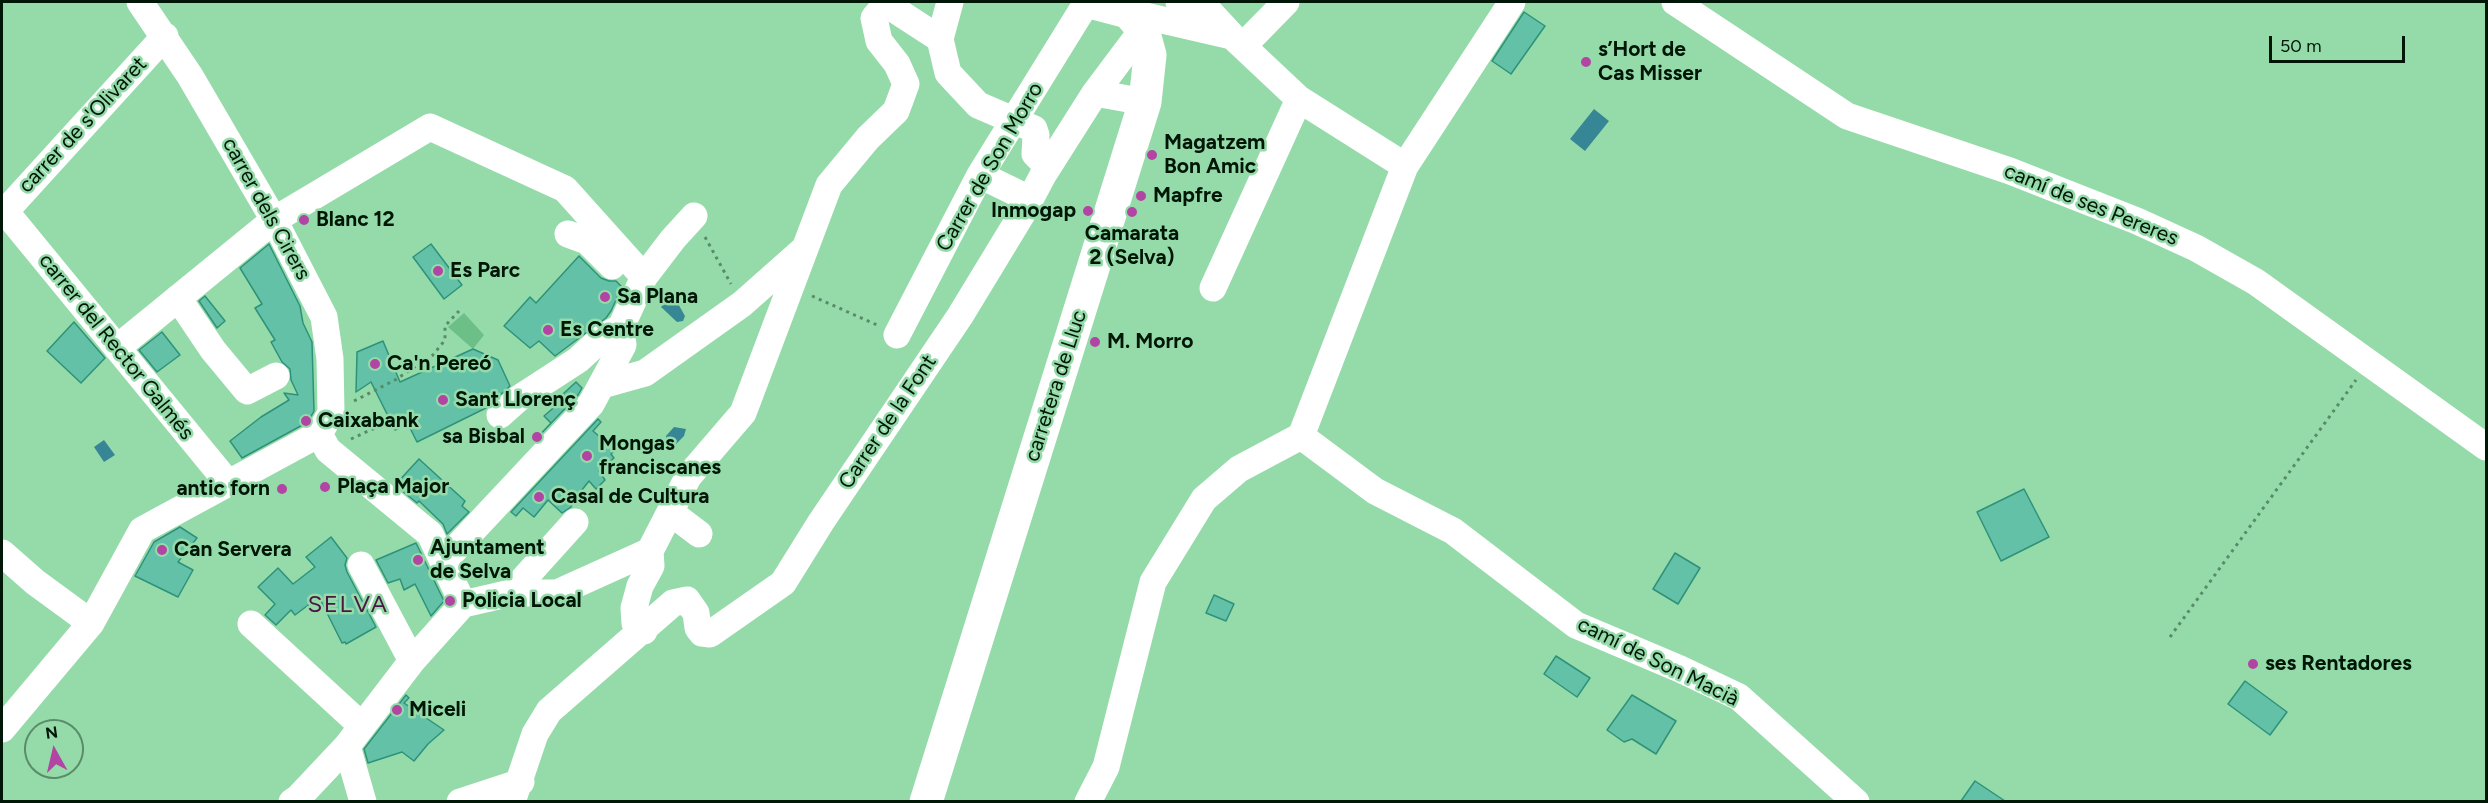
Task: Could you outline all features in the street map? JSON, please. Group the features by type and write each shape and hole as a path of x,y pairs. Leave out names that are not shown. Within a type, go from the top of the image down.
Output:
{"main road":[{"path":"1088,2 1136,20"},
{"name":"carretera de Lluc","path":"926,801 1145,102 1150,55 1136,20"}],"street":[{"name":"carrer dels Cirers","path":"140,2 165,36 274,220 324,317 330,359 326,432"},
{"path":"950,2 940,39 948,73 978,105 1013,122 1034,129 1035,153 1048,167"},
{"name":"Carrer de Son Morro","path":"897,335 980,175 1088,2"},
{"path":"1182,2 1208,9 1299,99 1405,166"},
{"path":"1136,20 1238,40 1286,2"},
{"path":"1088,801 1106,767 1153,582 1204,499 1239,469 1301,436 1405,166 1512,2"},
{"name":"camí de ses Pereres","path":"1675,2 1846,116 2010,171 2137,221 2196,248 2256,282 2487,447"},
{"path":"460,801 516,791 535,734 549,711 644,631 635,623 634,608 640,586 651,566 650,551 688,477 743,413 829,185 868,138 896,111 906,84 897,64 879,41 874,18 884,3 940,39"},
{"name":"Carrer de la Font","path":"644,631 673,603 687,600 696,613 698,628 702,633 710,634 783,583 821,522 960,316 1048,167 1095,93 1136,20"},
{"name":"carrer de s'Olivaret","path":"3,213 165,36"},
{"path":"1095,93 1145,102"},
{"path":"1213,288 1299,99"},
{"path":"117,348 274,220 430,127 565,189 641,285"},
{"path":"980,175 1019,194"},
{"name":"carrer del Rector Galmés","path":"3,213 228,483"},
{"path":"443,562 579,417 602,386 623,345 621,327 641,285 673,239 694,216"},
{"path":"568,234 587,241 641,285"},
{"path":"602,386 645,373 742,304 806,248"},
{"path":"178,298 213,350 247,391 276,376"},
{"path":"500,415 518,399 578,360 602,338 621,327"},
{"path":"2,729 91,623 142,530 269,459 326,432 430,534 463,604"},
{"name":"camí de Son Macià","path":"1301,436 1375,491 1453,531 1576,625 1739,697 1856,801"},
{"path":"670,512 699,534"},
{"path":"511,592 575,522"},
{"path":"292,801 298,798 354,736 411,662 463,604 511,592 558,593 650,551"},
{"path":"2,553 35,582 91,623"},
{"path":"361,565 411,662"},
{"path":"251,624 354,736 363,801"}],"path":[{"path":"694,216 742,304"},
{"path":"791,287 897,335"},
{"path":"326,432 395,380 433,355 445,339 445,326 459,311"},
{"path":"2170,637 2368,364"},
{"path":"326,432 390,421"}],"green space":[{"path":"464,313 484,335 473,349 448,327"}],"water":[{"path":"1594,109 1609,121 1585,151 1570,139"},
{"path":"672,293 685,316 683,321 677,322 661,307"},
{"path":"674,427 686,429 684,436 673,447 667,448 666,436"},
{"path":"104,440 115,455 104,462 94,447"}],"building":[{"path":"1524,12 1545,26 1511,74 1492,61"},
{"path":"269,244 300,306 303,323 312,342 314,411 308,422 242,458 230,441 261,417 289,400 284,393 298,395 291,380 290,369 282,362 271,342 275,340 255,308 262,304 240,268"},
{"name":"Es Parc","path":"431,244 462,285 444,299 413,257"},
{"path":"579,256 601,278 616,281 622,287 611,311 606,318 555,356 539,341 530,348 504,326 530,297 536,303"},
{"path":"205,296 225,321 217,328 199,301"},
{"path":"74,322 105,358 81,383 47,351"},
{"path":"162,332 180,355 157,372 139,350"},
{"name":"Sant Llorenç","path":"383,341 400,382 473,349 498,360 510,386 486,408 417,442 408,424 395,430 371,382 356,392 357,352"},
{"path":"576,382 582,388 578,395 535,440 551,423 544,416 566,397 563,394"},
{"path":"598,419 601,422 593,431 615,450 611,454 614,458 599,471 605,480 596,489 589,481 571,507 562,513 548,500 534,517 523,508 516,516 511,512"},
{"path":"419,459 465,501 462,506 469,512 447,534 443,524 419,501 417,503 395,485"},
{"path":"2024,489 2049,537 2001,561 1977,512"},
{"name":"Can Servera","path":"180,527 197,538 178,562 193,570 178,597 135,576 154,542"},
{"path":"331,537 347,558 345,565 347,572 376,627 346,644 342,643 319,597 295,615 291,610 276,625 265,615 275,604 258,587 278,568 293,584 315,567 306,557"},
{"path":"416,543 444,601 431,616 415,584 404,590 400,579 388,583 376,560"},
{"path":"1675,553 1700,568 1678,604 1653,589"},
{"path":"1214,595 1234,604 1226,621 1206,613"},
{"path":"1556,656 1590,678 1577,697 1544,674"},
{"path":"2245,681 2287,712 2270,735 2228,704"},
{"path":"406,695 409,698 404,703 444,730 414,761 402,752 368,763 364,749"},
{"path":"1632,695 1676,721 1656,754 1632,739 1624,742 1607,730"},
{"path":"1975,781 2005,801 1961,801"}],"place":[{"name":"s’Hort de Cas Misser","path":"1586,62"},
{"name":"Magatzem Bon Amic","path":"1152,155"},
{"name":"Mapfre","path":"1141,196"},
{"name":"Inmogap","path":"1088,211"},
{"name":"Camarata 2 (Selva)","path":"1132,212"},
{"name":"Blanc 12","path":"304,220"},
{"name":"Es Parc","path":"438,271"},
{"name":"Sa Plana","path":"605,297"},
{"name":"Es Centre","path":"548,330"},
{"name":"M. Morro","path":"1095,342"},
{"name":"Ca'n Pereó","path":"375,364"},
{"name":"Sant Llorenç","path":"443,400"},
{"name":"Caixabank","path":"306,421"},
{"name":"sa Bisbal","path":"537,437"},
{"name":"Mongas franciscanes","path":"587,456"},
{"name":"Plaça Major","path":"325,487"},
{"name":"antic forn","path":"282,489"},
{"name":"Casal de Cultura","path":"539,497"},
{"name":"Can Servera","path":"162,550"},
{"name":"Ajuntament de Selva","path":"418,560"},
{"name":"Policia Local","path":"450,601"},
{"name":"ses Rentadores","path":"2253,664"},
{"name":"Miceli","path":"397,710"}],"district":[{"name":"SELVA","path":"348,605"}]}
